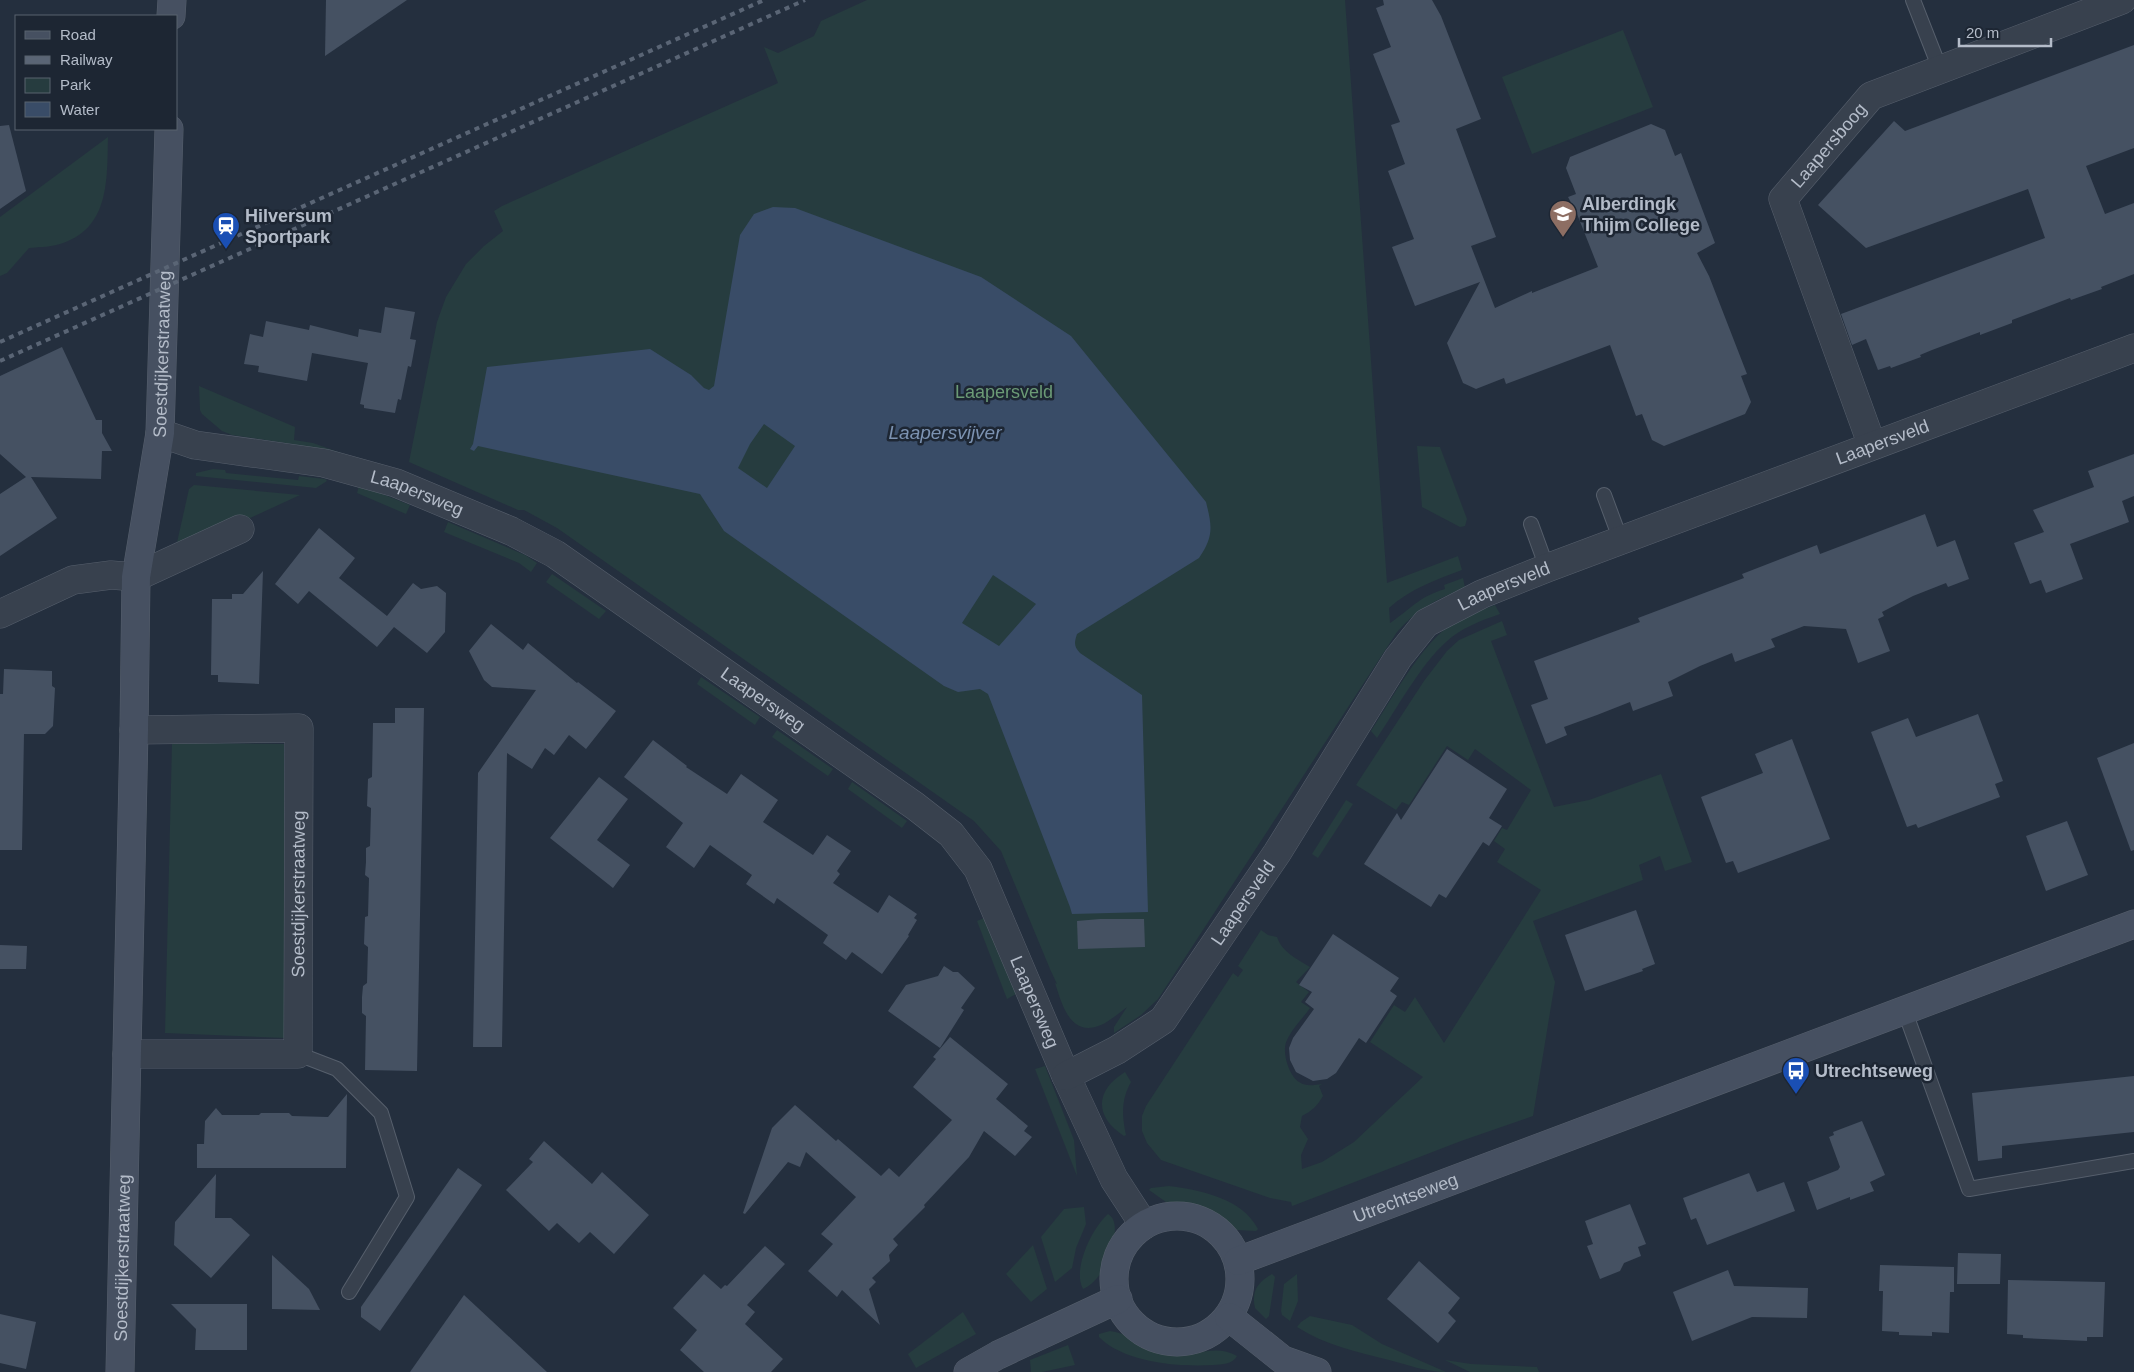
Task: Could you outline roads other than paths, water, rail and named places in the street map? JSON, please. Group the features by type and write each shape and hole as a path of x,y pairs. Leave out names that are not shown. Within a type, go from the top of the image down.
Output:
{"main road":[{"name":"Soestdijkerstraatweg","path":"120,1372 136,577 160,433 170,130"},
{"name":"Utrechtseweg","path":"1238,1260 2134,924"},
{"path":"1176,1216 1196,1218 1213,1227 1226,1239 1238,1260 1240,1288 1229,1317 1214,1330 1199,1338 1182,1341 1154,1337 1134,1323 1124,1312 1118,1299 1115,1271 1118,1258 1131,1236 1144,1225 1157,1219 1176,1216"},
{"path":"968,1372 998,1355 1118,1299"},
{"path":"1229,1317 1283,1360 1317,1372"}],"street":[{"name":"Laapersboog","path":"1872,445 1783,199 1871,96 1940,68 2122,0"},
{"name":"Laapersveld","path":"1066,1076 1117,1050 1163,1020 1277,853 1398,658 1426,623 1482,594 1547,568 2134,348"},
{"name":"Laapersweg","path":"160,433 195,445 324,463 361,472 396,483 511,531 555,554 915,806 951,834 978,869 1066,1076 1114,1180 1144,1225"},
{"path":"0,614 73,580 111,575 136,577 240,529"},
{"name":"Soestdijkerstraatweg","path":"134,730 299,728 298,1054"},
{"path":"127,1054 298,1054"}],"lane":[{"path":"1913,0 1940,68"},
{"path":"1604,495 1621,541"},
{"path":"1531,524 1547,568"},
{"path":"1904,1009 1969,1189 2134,1161"},
{"path":"298,1054 337,1069 381,1113 407,1197 349,1292"}],"water":[{"name":"Laapersvijver","path":"773,207 795,208 981,277 1071,336 1206,502 1210,518 1210,531 1207,543 1199,558 1077,634 1075,640 1075,645 1080,653 1142,695 1148,912 1072,914 988,694 980,689 958,692 944,686 724,531 700,494 478,446 474,451 470,449 473,444 487,367 650,349 691,375 704,388 709,390 714,386 740,235 754,214","holes":["764,424 795,446 767,488 738,468 750,444","993,575 1036,604 999,646 962,623"]}],"railway":[{"path":"0,342 764,0"},
{"path":"0,361 805,0"}],"place":[{"name":"Alberdingk Thijm College","path":"1563,238"},
{"name":"Hilversum Sportpark","path":"226,250"},
{"name":"Utrechtseweg","path":"1796,1095"}]}
